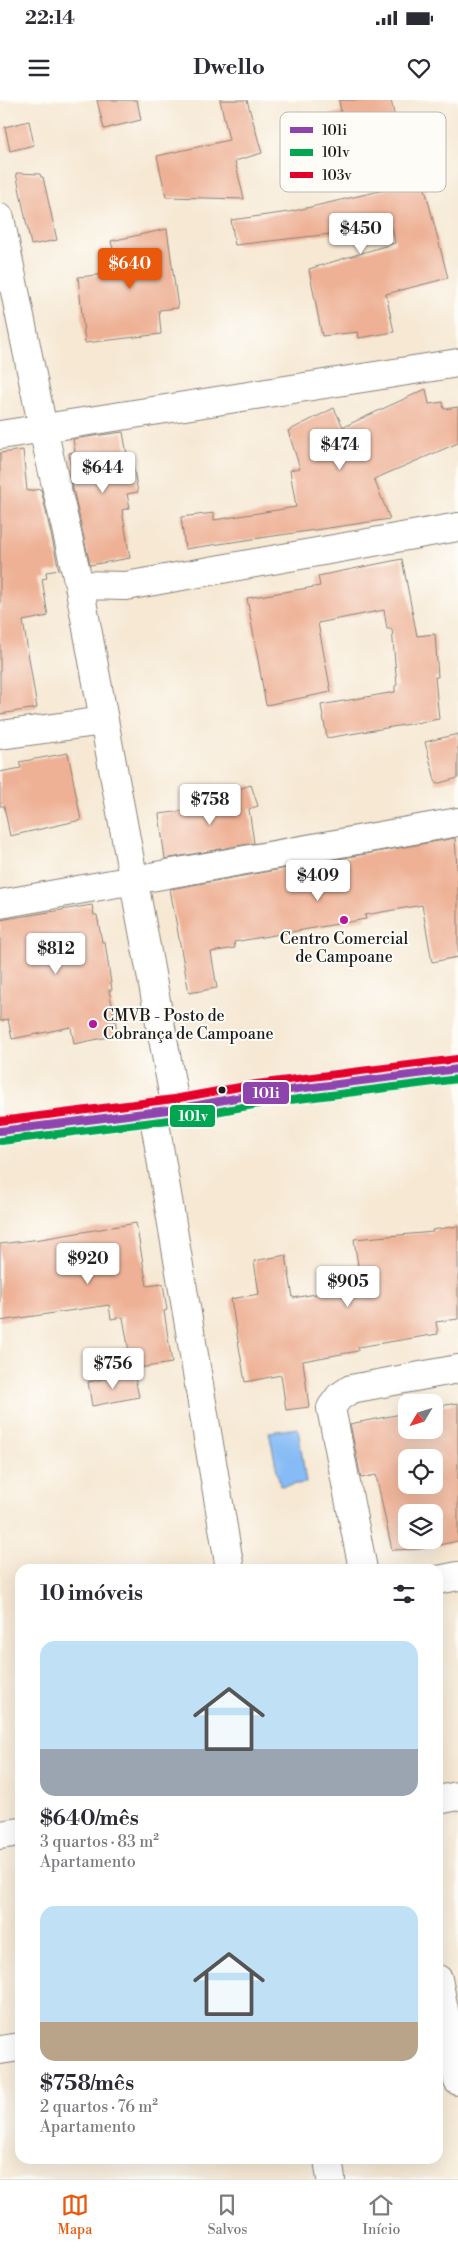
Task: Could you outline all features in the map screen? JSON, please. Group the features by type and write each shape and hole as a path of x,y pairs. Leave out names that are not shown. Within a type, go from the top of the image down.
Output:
{"street":[{"path":"1,232 79,585 135,878 165,1110 229,1564"},
{"path":"0,435 147,410 458,363"},
{"path":"79,585 126,586 458,528"},
{"path":"0,735 104,721"},
{"path":"0,904 135,878 458,822"},
{"path":"0,1131 165,1110 257,1094 458,1069"},
{"path":"362,1564 331,1408 339,1397 350,1390 458,1369"},
{"path":"443,1579 458,1576"},
{"path":"443,1799 458,1796"},
{"path":"0,1835 15,1833"},
{"path":"443,1993 451,2015 458,2081"},
{"path":"0,2050 15,2048"},
{"path":"329,2164 331,2179"}],"water":[{"path":"298,1428 306,1483 280,1486 269,1432"}],"building":[{"path":"97,100 137,100 141,120 104,129"},
{"path":"220,100 247,100 262,153 235,161 244,199 166,197 157,156 229,140"},
{"path":"339,100 391,100 394,112 341,112"},
{"path":"29,121 34,145 10,151 5,127"},
{"path":"16,173 40,174 43,177 57,240 31,245"},
{"path":"375,192 426,192 448,278 386,294 394,332 359,338 358,332 322,336 309,269 395,243 392,227 235,245 231,220 289,212"},
{"path":"167,229 178,308 159,310 161,334 85,343 78,277 118,273 111,241"},
{"path":"426,389 429,404 443,402 444,409 458,407 458,443 374,479 390,519 185,549 181,517 214,513 214,520 296,507 290,470 300,468 288,431 334,408 343,427"},
{"path":"123,432 128,461 132,461 138,492 127,494 130,508 122,510 130,558 90,565 72,484 69,453 75,452 73,439"},
{"path":"23,450 27,491 41,489 59,570 46,572 47,578 42,579 48,616 23,621 37,708 0,714 0,453"},
{"path":"402,559 417,636 435,634 438,677 435,677 439,719 327,738 321,705 395,692 395,686 397,685 392,629 387,629 384,610 318,623 331,692 266,705 247,598 320,586 318,576"},
{"path":"458,734 458,778 436,784 425,742"},
{"path":"68,753 81,820 10,836 4,806 0,806 0,772 21,768 19,762"},
{"path":"251,785 258,806 249,809 254,843 165,859 159,814 216,807 213,797"},
{"path":"455,838 458,884 458,957 432,962 422,905 365,915 366,919 234,942 235,948 211,952 217,988 189,993 170,889"},
{"path":"92,905 94,915 97,915 102,942 105,942 112,990 109,990 118,1035 74,1044 71,1027 12,1039 8,1019 0,1021 0,920"},
{"path":"136,1223 147,1286 163,1284 167,1310 164,1311 172,1363 132,1369 123,1317 111,1319 109,1305 0,1321 0,1244"},
{"path":"458,1226 458,1319 436,1322 438,1334 358,1347 358,1351 303,1361 309,1407 286,1410 281,1375 245,1382 231,1299 259,1294 254,1261 286,1255 293,1298 361,1286 354,1239 433,1232 432,1230"},
{"path":"134,1373 139,1397 92,1406 88,1382"},
{"path":"458,1403 458,1541 443,1544 443,1504 398,1504 398,1549 420,1549 392,1550 376,1475 361,1478 350,1424 398,1415 398,1439 443,1439 443,1406"}],"transit line":[{"name":"103v","path":"0,1121 174,1099 256,1084 457,1059"},
{"name":"101i","path":"0,1131 176,1109 257,1094 458,1069"},
{"name":"101v","path":"1,1141 177,1119 259,1104 458,1079"}],"place":[{"name":"Centro Comercial de Campoane","path":"344,920"},
{"name":"CMVB - Posto de Cobrança de Campoane","path":"93,1024"}]}
